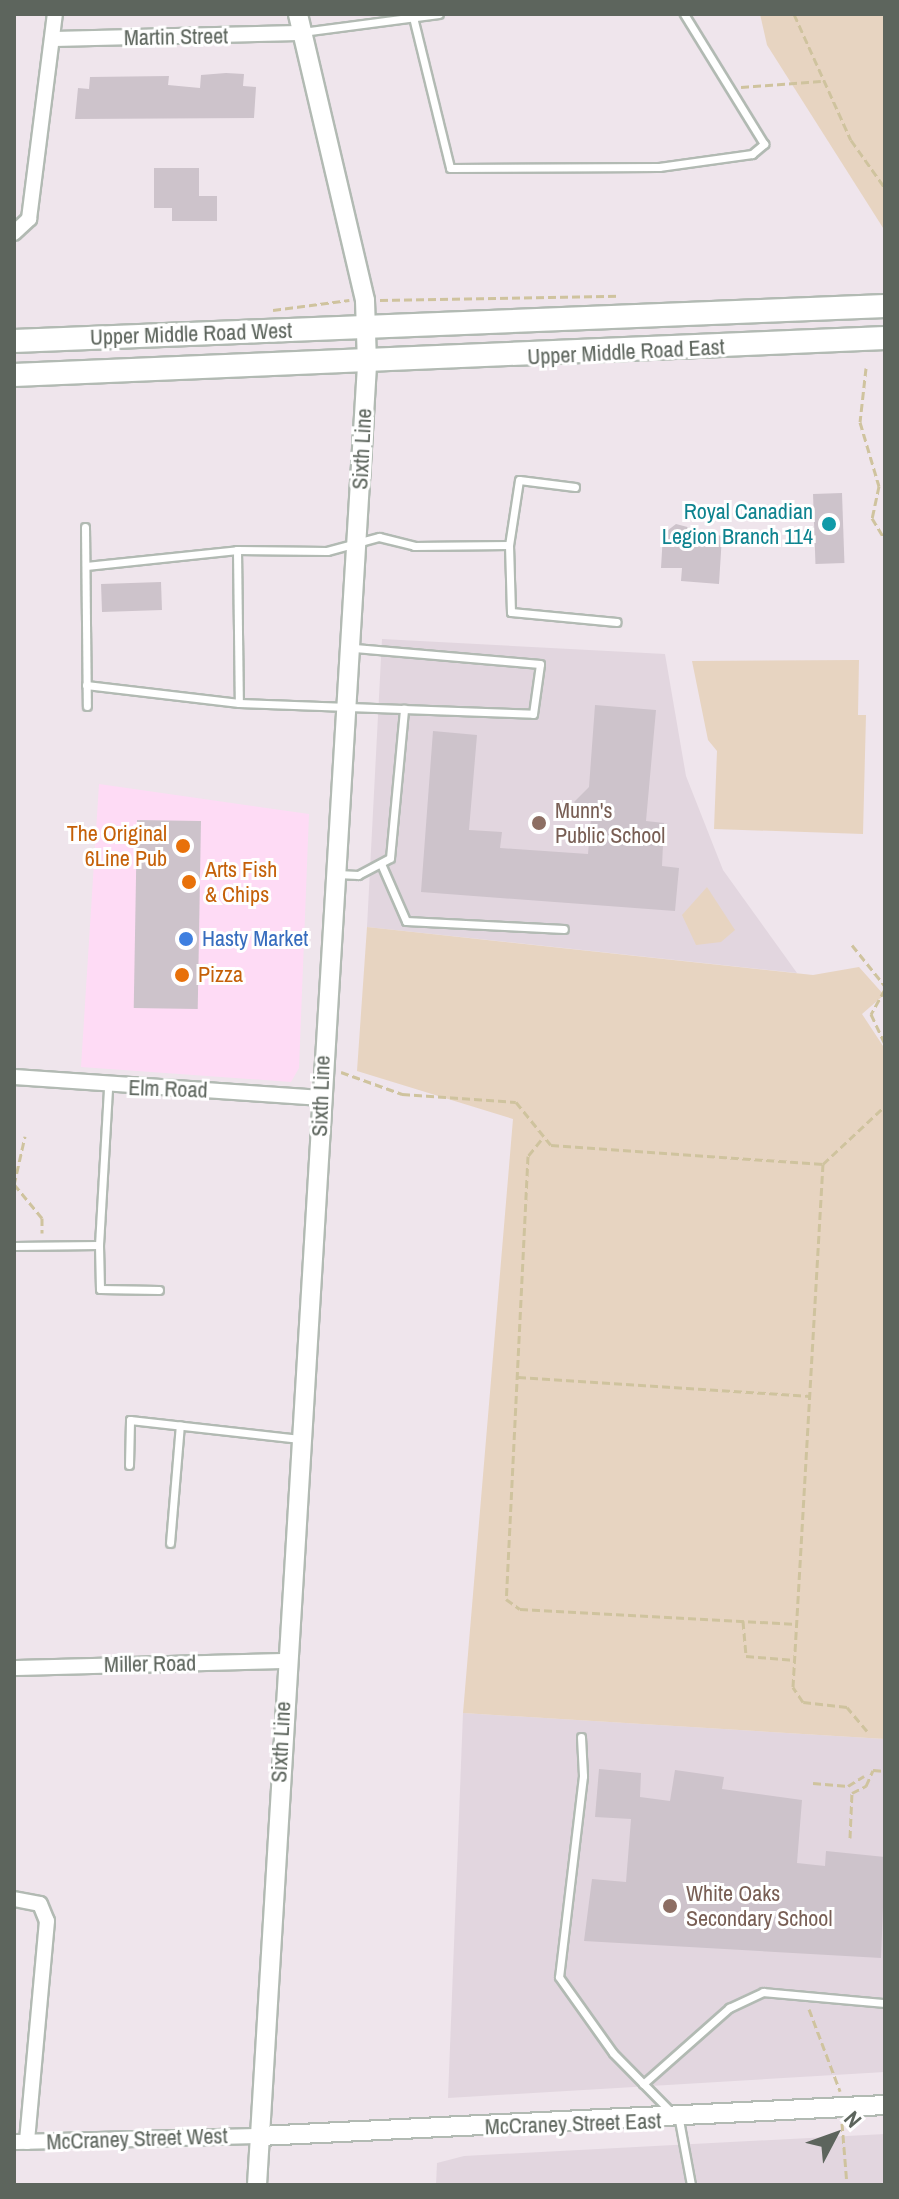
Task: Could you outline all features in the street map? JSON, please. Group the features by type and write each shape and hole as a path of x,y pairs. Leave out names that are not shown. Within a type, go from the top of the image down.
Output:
{"main road":[{"name":"Upper Middle Road East","path":"367,328 885,306"},
{"name":"Upper Middle Road West","path":"14,341 367,328"},
{"name":"Upper Middle Road East","path":"367,364 885,338"},
{"name":"Upper Middle Road West","path":"14,375 367,364"}],"street":[{"path":"14,233 29,219 55,14"},
{"name":"Martin Street","path":"54,39 298,23"},
{"name":"Sixth Line","path":"257,2185 285,1661 302,1440 367,364 365,300 298,23"},
{"name":"Elm Road","path":"14,1077 108,1087 322,1098"},
{"name":"Miller Road","path":"14,1668 285,1661"},
{"path":"14,1899 40,1904 47,1921 20,2142"},
{"name":"McCraney Street East","path":"260,2136 679,2120 885,2105"},
{"name":"McCraney Street West","path":"20,2142 260,2136"}],"lane":[{"path":"298,23 439,14"},
{"path":"413,17 450,168 659,167 752,154 764,144 684,14"},
{"path":"575,487 519,480 509,545 511,612 617,622"},
{"path":"85,527 87,706"},
{"path":"86,566 237,550 327,551 379,537 414,546 509,545"},
{"path":"237,550 239,703"},
{"path":"86,685 239,703 533,714 540,664 349,648"},
{"path":"335,874 382,866 390,858 404,709"},
{"path":"382,866 406,921 564,929"},
{"path":"108,1087 99,1245 100,1289 159,1290"},
{"path":"14,1246 99,1245"},
{"path":"129,1465 130,1420 302,1440"},
{"path":"170,1543 180,1425"},
{"path":"581,1737 559,1977 571,2003 679,2120 691,2185"},
{"path":"643,2084 729,2008 763,1992 885,2003"}],"path":[{"path":"794,14 822,81 885,188"},
{"path":"729,88 822,81"},
{"path":"262,312 365,300 572,291 627,296"},
{"path":"866,368 860,422 879,486 872,518 885,540"},
{"path":"852,945 885,987 871,1014 885,1044"},
{"path":"322,1073 347,1072 402,1094 516,1102 539,1124 541,1140 528,1156 510,1605 797,1624"},
{"path":"867,1731 847,1707 797,1696 795,1660 823,1164 884,1107"},
{"path":"25,1136 14,1185 42,1218 42,1244"},
{"path":"541,1140 823,1164"},
{"path":"517,1377 810,1396"},
{"path":"743,1621 746,1656 795,1660"},
{"path":"813,1783 848,1786 864,1776 885,1771"},
{"path":"852,1793 866,1786 864,1776"},
{"path":"848,1786 852,1793 850,1838"},
{"path":"803,1995 840,2077 847,2185"}],"shaded area":[{"path":"760,14 885,14 885,231 767,45"},
{"name":"Munn's Public School","path":"382,639 665,654 686,776 723,870 797,973 367,927"},
{"path":"859,660 858,715 866,715 863,834 714,829 717,751 708,740 692,661"},
{"path":"99,784 309,814 299,1068 291,1082 81,1067"},
{"path":"707,887 735,930 721,942 696,945 682,915"},
{"path":"367,927 813,975 859,967 884,995 862,1014 885,1049 885,1739 463,1713 513,1119 357,1071"},
{"name":"White Oaks Secondary School","path":"463,1713 885,1739 885,2072 448,2098"},
{"path":"885,2134 885,2185 436,2185 437,2163 464,2156"}],"building":[{"path":"244,74 243,86 256,87 254,118 75,119 78,88 89,89 90,77 169,76 168,85 200,88 201,75"},
{"path":"154,168 199,168 199,196 217,196 217,221 172,221 172,208 154,208"},
{"name":"Royal Canadian Legion Branch 114","path":"842,493 844,563 815,564 813,494"},
{"path":"676,524 722,536 719,584 681,581 682,568 661,568 663,534"},
{"path":"161,582 162,610 102,612 101,584"},
{"path":"595,705 656,710 646,821 664,823 662,866 679,868 675,911 421,892 433,731 477,735 469,830 502,832 500,848 588,854 591,818 574,802 589,787"},
{"path":"137,820 201,821 198,1009 134,1008"},
{"path":"599,1769 641,1773 640,1797 670,1801 675,1770 724,1777 722,1789 802,1800 797,1863 825,1866 826,1851 885,1857 881,1958 584,1941 592,1879 626,1882 631,1819 595,1817"}],"place":[{"name":"Royal Canadian Legion Branch 114","path":"829,524"},
{"name":"Munn's Public School","path":"539,823"},
{"name":"The Original 6Line Pub","path":"183,846"},
{"name":"Arts Fish & Chips","path":"189,882"},
{"name":"Hasty Market","path":"186,939"},
{"name":"Pizza","path":"182,975"},
{"name":"White Oaks Secondary School","path":"670,1906"}]}
